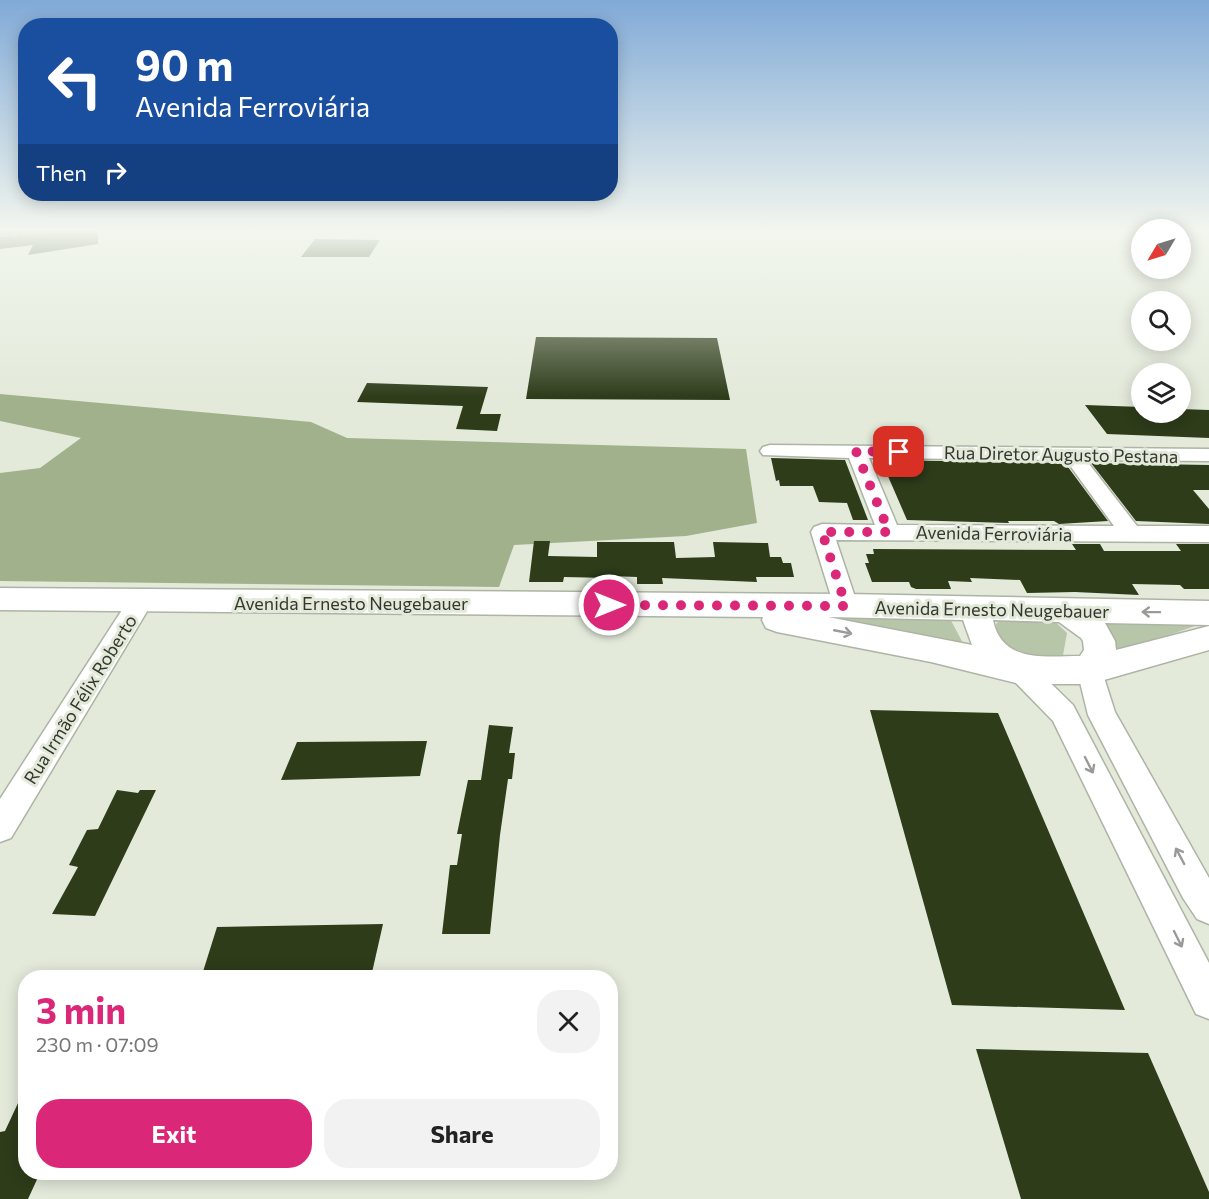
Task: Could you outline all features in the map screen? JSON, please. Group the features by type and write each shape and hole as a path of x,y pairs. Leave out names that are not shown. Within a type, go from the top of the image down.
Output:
{"main road":[{"name":"Avenida Ernesto Neugebauer","path":"0,599 140,602 846,606 1209,613"},
{"name":"Avenida Ernesto Neugebauer","path":"703,606 931,649 1020,670 1090,670 1209,638"},
{"path":"977,608 979,630 986,646 1020,670"},
{"path":"1064,610 1093,630 1098,639 1100,647 1090,670"}],"street":[{"name":"Rua Diretor Augusto Pestana","path":"770,451 1209,455"},
{"path":"856,451 889,532"},
{"path":"1072,454 1131,534"},
{"name":"Avenida Ferroviária","path":"846,606 822,532 1209,534"},
{"name":"Rua Irmão Félix Roberto","path":"0,826 140,602"},
{"path":"1020,670 1063,713 1209,1000"},
{"path":"1090,670 1102,715 1195,886 1209,907"}],"green space":[{"path":"0,394 311,422 347,438 746,449 757,523 686,536 514,545 499,587 0,581 0,473 40,468 81,438 0,421"},
{"path":"1007,614 1049,616 1067,633 1061,666 999,647 996,624"},
{"path":"1088,614 1209,621 1107,657"},
{"path":"948,615 964,645 819,616"}],"building":[{"path":"536,337 717,338 730,400 526,399"},
{"path":"367,383 488,387 480,414 501,414 497,431 456,429 463,406 357,402"},
{"path":"1085,405 1131,407 1131,423 1191,423 1191,409 1209,410 1209,438 1107,434"},
{"path":"771,458 845,460 868,520 853,520 847,503 819,502 813,486 780,486 779,480 776,481"},
{"path":"881,460 1065,463 1108,521 1059,524 1054,521 1008,521 1009,523 907,520"},
{"path":"1091,463 1209,465 1209,490 1193,490 1209,509 1209,524 1136,521"},
{"path":"534,541 550,541 548,556 597,557 597,542 674,542 676,558 715,557 713,542 768,543 770,557 781,557 783,563 791,563 794,577 756,577 757,582 662,578 663,584 637,584 637,577 610,576 610,578 564,577 563,582 529,582"},
{"path":"1072,544 1100,544 1104,551 1181,551 1176,544 1209,544 1209,589 1184,589 1180,585 1132,584 1139,595 1075,592 1027,593 1020,580 970,578 972,582 948,581 951,589 916,589 911,587 909,582 872,582 865,563 869,563 866,554 874,554 873,549 1076,550"},
{"path":"870,710 998,713 1125,1010 952,1005"},
{"path":"489,725 513,727 509,753 515,753 512,779 508,779 500,835 490,934 442,934 450,865 457,865 462,834 457,834 468,780 481,780"},
{"path":"427,741 420,776 281,780 297,742"},
{"path":"117,790 138,793 140,790 156,790 95,916 52,914 78,867 69,865 87,830 98,829"},
{"path":"383,924 373,970 204,970 217,927"},
{"path":"976,1049 1148,1053 1209,1192 1209,1199 1021,1199"},
{"path":"18,1103 18,1180 37,1180 28,1199 0,1199 0,1132 5,1131"}],"route":[{"path":"609,605 846,606 822,532 889,532 856,451 899,452"}]}
